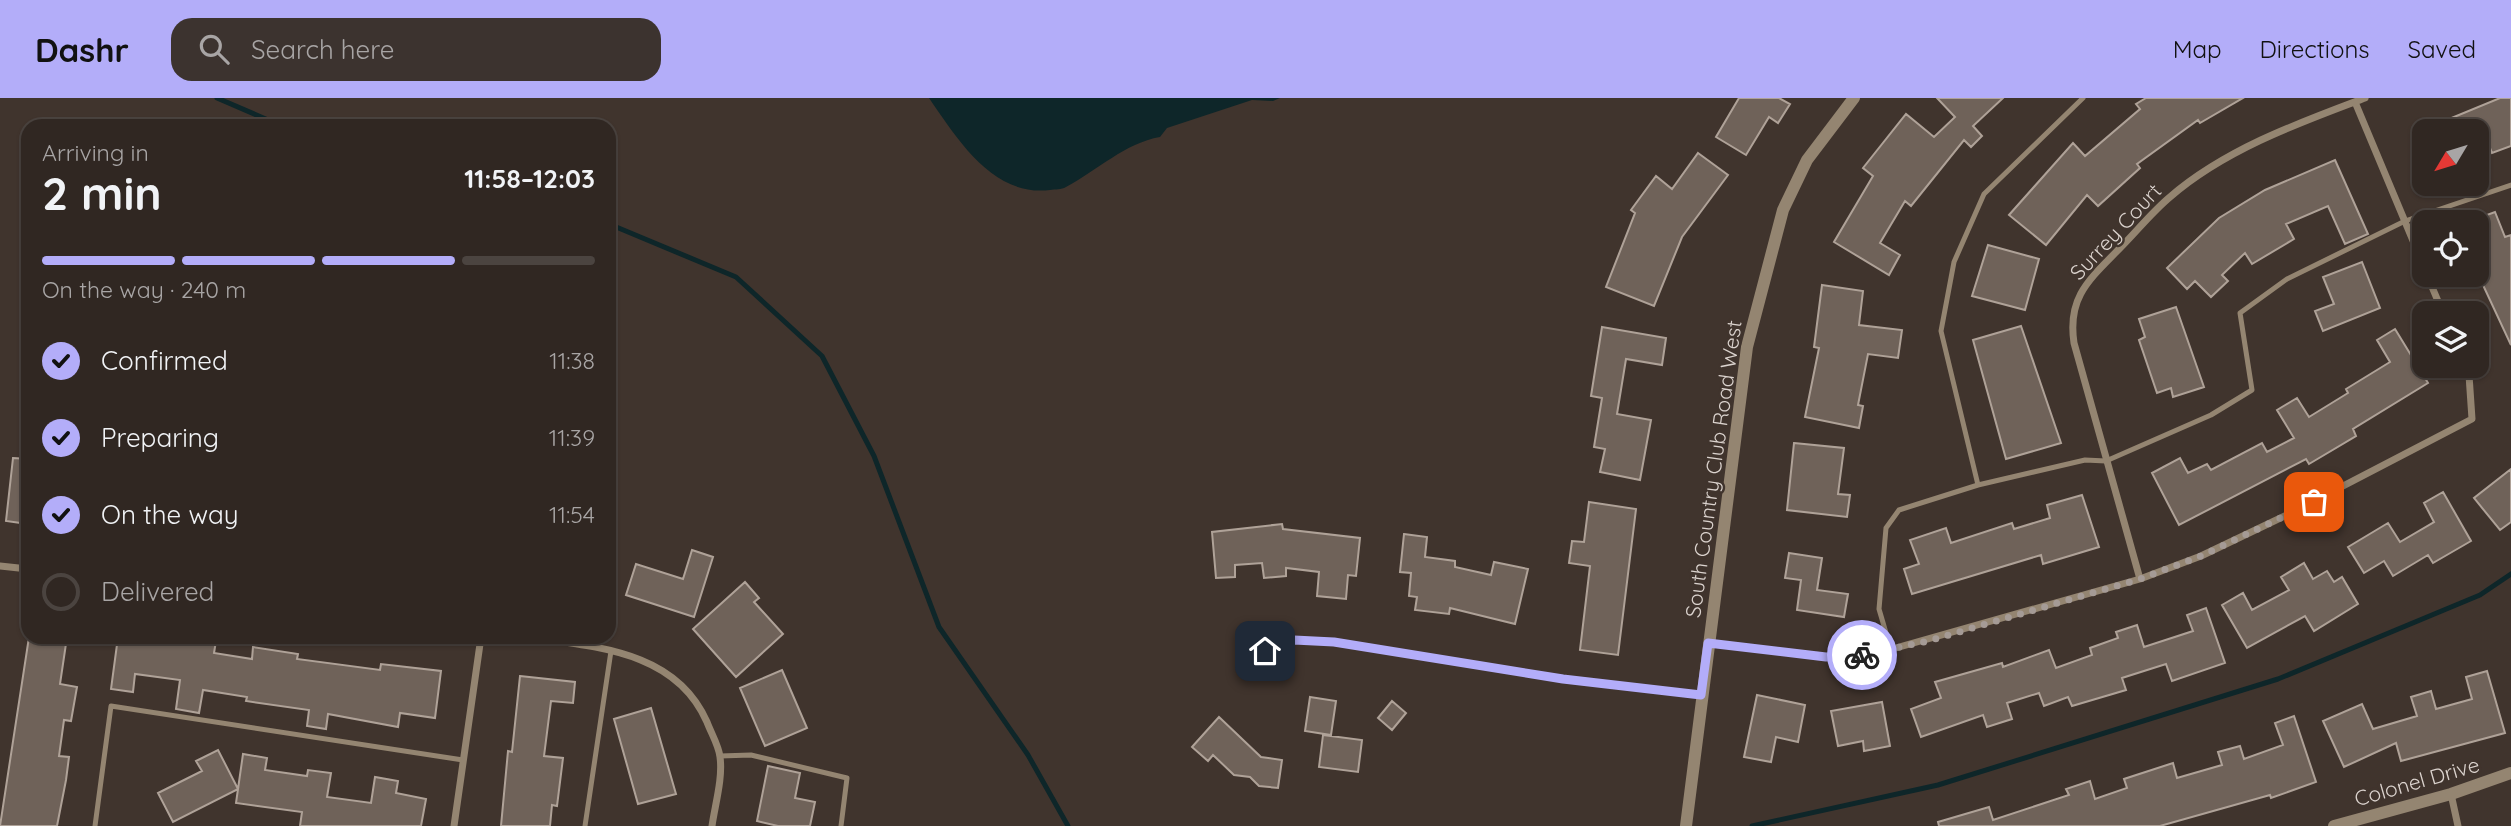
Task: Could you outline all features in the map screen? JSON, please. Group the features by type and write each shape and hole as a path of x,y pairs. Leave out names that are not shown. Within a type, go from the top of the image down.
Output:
{"street":[{"name":"South Country Club Road West","path":"1686,826 1747,347 1783,210 1807,160 1854,98"},
{"name":"Surrey Court","path":"2140,579 2074,343 2071,321 2076,300 2104,265 2170,197 2222,160 2365,98"},
{"path":"2354,102 2412,239"},
{"path":"1708,643 1826,657 1891,650 2140,579 2201,556 2291,513 2472,419 2469,378"},
{"path":"0,566 21,568"},
{"path":"1265,651 1294,640 1334,642 1563,679 1701,695"},
{"path":"454,826 480,644"},
{"path":"570,644 646,659 686,687 699,705 720,756 712,826"},
{"name":"Colonel Drive","path":"2335,826 2451,794 2511,773"},
{"path":"2451,794 2458,826"}],"lane":[{"path":"1978,485 1941,331 1954,262 1983,194 2083,98"},
{"path":"1891,650 1879,609 1886,528 1899,510 1978,485 2085,460 2106,461 2211,415 2252,390 2240,313 2287,279 2404,221 2511,185"},
{"path":"585,826 611,651"},
{"path":"95,826 111,706 463,760"},
{"path":"720,756 751,755 847,778 841,826"}],"water":[{"path":"929,98 1280,98 1273,101 1252,100 1167,128 1160,137 1123,151 1066,187 1030,190 994,175 979,162 952,131"}],"building":[{"path":"1739,98 1779,98 1790,104 1778,123 1769,117 1746,155 1716,137"},
{"path":"1937,98 2003,98 1973,126 1982,136 1971,147 1964,140 1911,206 1905,201 1880,243 1900,255 1889,275 1834,242 1873,176 1863,168 1906,114 1934,137 1955,117"},
{"path":"2146,98 2243,98 2200,123 2198,120 2137,164 2140,168 2098,206 2087,195 2046,245 2009,215 2073,143 2085,156 2140,109 2136,104"},
{"path":"2500,98 2511,98 2511,146 2492,153 2489,146 2489,119 2449,119"},
{"path":"1698,153 1728,175 1682,237 1654,306 1606,287 1635,213 1631,210 1656,176 1672,189"},
{"path":"2335,160 2368,234 2345,244 2328,206 2286,224 2294,239 2252,264 2245,253 2222,275 2228,281 2211,297 2195,281 2187,289 2167,268 2219,218 2265,190"},
{"path":"2495,212 2505,237 2511,235 2511,345 2484,287 2489,287 2489,214"},
{"path":"1988,245 2039,259 2025,310 1972,296"},
{"path":"2362,262 2380,308 2323,331 2315,311 2334,304 2323,277"},
{"path":"1822,285 1863,291 1859,325 1902,330 1898,358 1868,354 1858,405 1863,406 1859,428 1805,417 1819,348 1814,347"},
{"path":"2176,307 2204,387 2173,397 2171,388 2157,393 2139,340 2145,337 2139,319"},
{"path":"2021,326 2061,443 2006,459 1973,340"},
{"path":"1602,327 1666,338 1662,365 1626,359 1617,414 1651,420 1640,480 1600,472 1605,449 1594,447 1602,398 1591,396"},
{"path":"2395,329 2412,357 2412,378 2425,378 2428,383 2353,429 2356,436 2309,464 2306,459 2179,525 2152,473 2180,458 2188,473 2207,464 2211,470 2262,443 2267,452 2294,438 2277,410 2297,398 2309,417 2348,393 2346,389 2390,362 2377,340"},
{"path":"1794,443 1844,448 1838,494 1850,495 1847,517 1787,510"},
{"path":"13,458 21,459 21,523 6,521"},
{"path":"2511,469 2511,522 2500,530 2474,498"},
{"path":"2443,492 2471,541 2433,563 2428,555 2393,576 2384,561 2364,573 2348,547 2388,523 2400,542 2434,522 2424,503"},
{"path":"2082,495 2099,547 2043,564 2041,555 1912,594 1904,569 1919,564 1910,540 1946,528 1951,543 2012,523 2014,529 2050,518 2047,505"},
{"path":"1589,502 1636,509 1618,655 1580,650 1590,566 1569,563 1572,541 1584,542"},
{"path":"1282,524 1283,529 1360,538 1356,576 1348,575 1346,599 1317,596 1319,572 1286,568 1286,576 1264,578 1262,563 1235,565 1235,577 1216,578 1212,532"},
{"path":"1404,534 1427,537 1425,557 1455,561 1455,567 1491,575 1494,562 1528,569 1515,624 1450,608 1449,614 1415,610 1417,597 1409,596 1411,573 1400,572"},
{"path":"692,550 713,557 694,617 626,595 636,564 683,579"},
{"path":"1789,553 1822,558 1817,590 1848,594 1844,617 1797,610 1801,580 1785,578"},
{"path":"2304,563 2313,579 2327,571 2334,582 2342,577 2358,604 2314,631 2305,616 2247,648 2222,605 2243,593 2252,610 2289,590 2281,577"},
{"path":"745,582 759,598 754,602 783,634 736,677 693,629"},
{"path":"2206,608 2225,663 2172,681 2166,664 2122,678 2126,690 2072,706 2068,697 2044,706 2039,693 2007,703 2012,719 1987,727 1983,715 1921,737 1911,709 1941,698 1935,682 2002,663 2003,667 2049,650 2056,668 2092,655 2090,648 2118,638 2116,632 2137,625 2144,647 2193,631 2187,615"},
{"path":"28,644 66,644 60,684 77,687 71,721 64,720 59,756 69,757 57,826 0,826"},
{"path":"117,644 216,644 214,653 252,659 253,647 298,654 297,659 380,670 381,664 441,671 435,718 400,713 398,727 328,714 326,729 307,726 309,710 246,701 247,697 203,690 199,713 176,709 180,680 135,674 133,692 111,689"},
{"path":"782,670 807,728 765,746 740,688"},
{"path":"2487,671 2505,733 2401,761 2396,743 2344,767 2323,721 2362,704 2373,729 2417,716 2411,697 2431,691 2436,709 2472,699 2466,677"},
{"path":"520,676 575,682 573,703 551,701 544,756 563,758 557,806 552,805 550,826 501,826 508,751 512,752"},
{"path":"1757,695 1805,705 1798,742 1776,737 1771,762 1744,757"},
{"path":"1310,697 1336,701 1331,735 1305,731"},
{"path":"1392,701 1406,713 1392,730 1378,718"},
{"path":"1882,702 1890,746 1864,751 1863,741 1838,746 1831,711"},
{"path":"651,708 676,794 638,804 614,719"},
{"path":"2294,716 2316,782 2271,798 2270,795 2160,826 1939,826 1938,822 1989,807 1993,820 2069,795 2066,789 2090,781 2095,799 2127,788 2124,779 2173,763 2177,778 2222,765 2218,752 2240,746 2244,759 2283,745 2275,723"},
{"path":"1219,717 1261,757 1282,760 1278,788 1259,786 1250,777 1234,775 1213,755 1208,761 1192,747"},
{"path":"1323,735 1362,740 1358,772 1319,767"},
{"path":"218,750 238,789 173,822 158,793 202,771 196,761"},
{"path":"243,754 267,758 265,770 307,776 308,770 331,773 327,797 371,803 375,777 398,781 396,793 426,799 421,826 300,826 302,812 236,803"},
{"path":"768,766 800,773 795,798 815,802 810,826 778,826 757,821"}],"waterway":[{"path":"217,98 266,119"},
{"path":"616,227 736,277 822,356 874,456 939,627 1028,755 1068,826"},
{"path":"1752,826 1938,785 2278,679 2480,595 2511,574"}],"way so far":[{"path":"1862,655 1928,641 2140,579 2201,556 2314,502"}],"route":[{"path":"1265,651 1294,640 1334,642 1563,679 1701,695 1708,643 1826,657 1862,655"}]}
